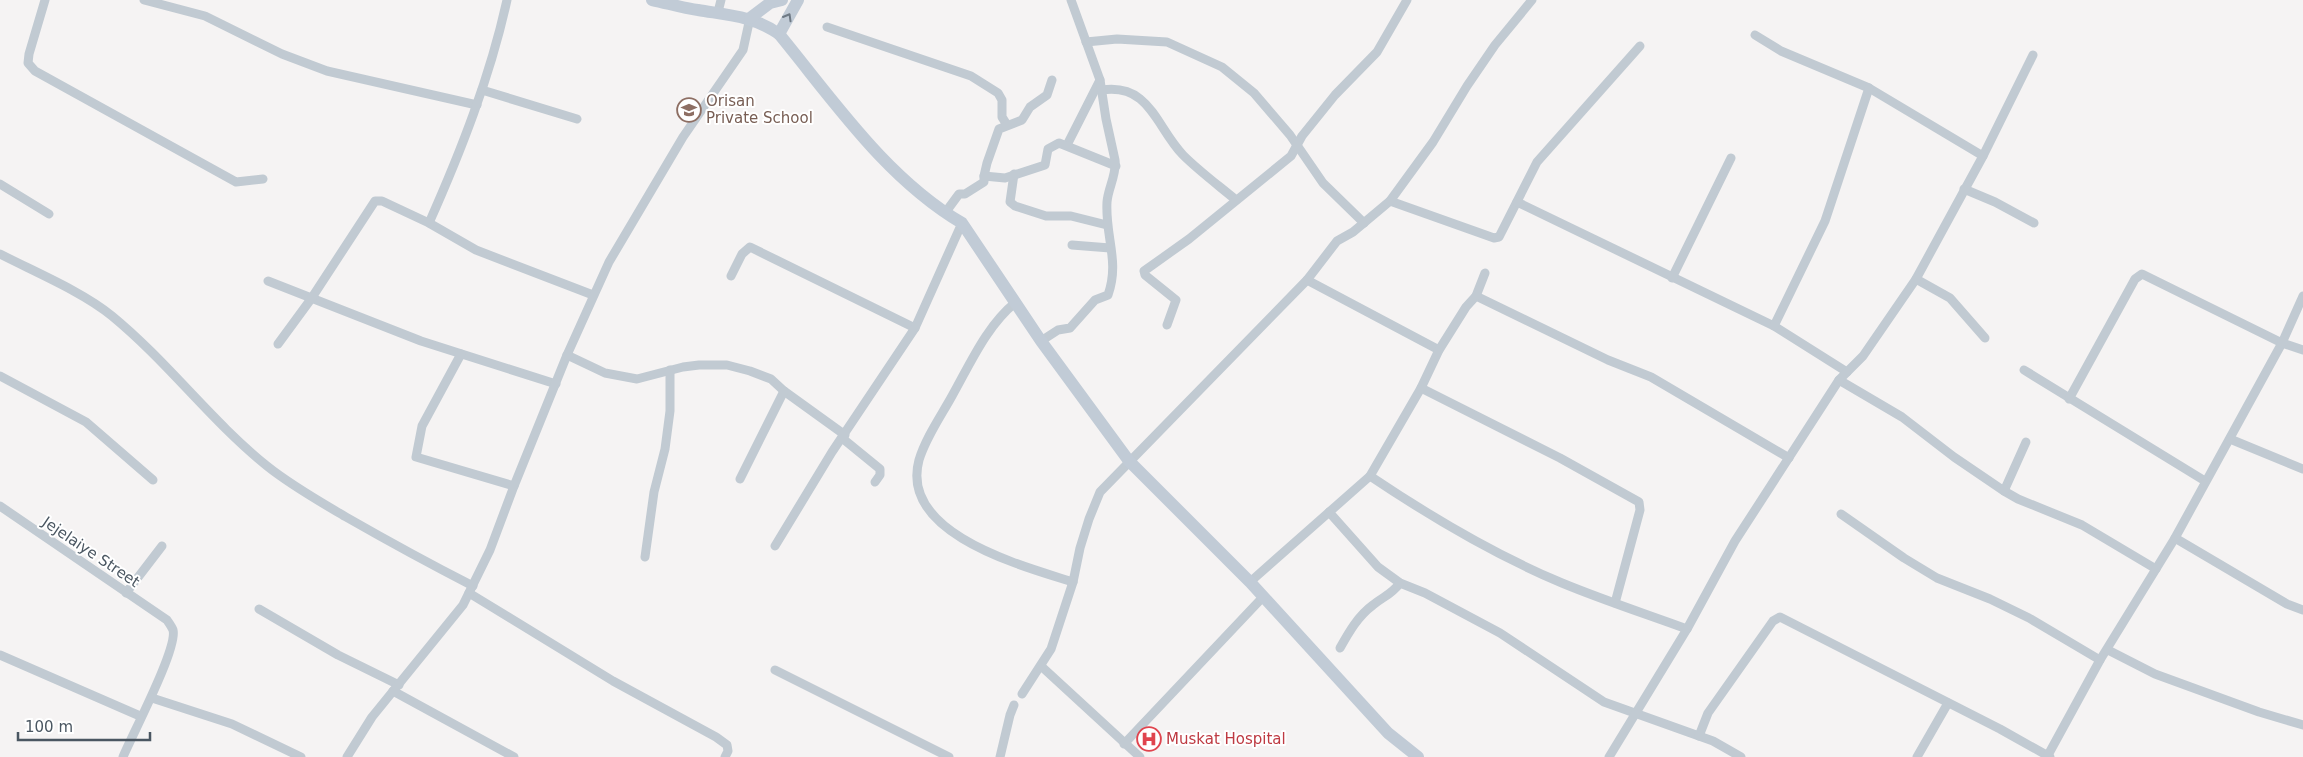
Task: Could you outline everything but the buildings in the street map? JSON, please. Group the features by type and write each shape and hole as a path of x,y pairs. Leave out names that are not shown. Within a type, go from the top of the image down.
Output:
{"main road":[{"path":"652,0 697,10 720,6 769,27 779,34 884,160 909,185 945,213 962,223 1041,340 1129,461 1250,582 1388,733 1418,757"},
{"path":"750,18 770,3 782,0"},
{"path":"779,34 798,0"}],"street":[{"path":"45,0 29,54 28,63 34,71 236,182 263,179"},
{"path":"144,0 205,16 233,28 282,54 327,71 477,105"},
{"path":"429,223 477,105 494,55 507,0"},
{"path":"1041,340 1058,330 1070,328 1078,316 1095,300 1108,295 1113,281 1114,263 1107,225 1107,200 1116,166 1100,80 1071,0"},
{"path":"1167,325 1176,300 1145,275 1144,271 1189,239 1291,156 1302,136 1335,95 1377,52 1407,0"},
{"path":"1022,694 1051,649 1073,582 1080,548 1100,492 1308,280 1337,241 1353,232 1390,201 1433,142 1467,86 1495,45 1532,0"},
{"path":"347,757 372,717 463,605 490,550 567,355 609,262 683,137 743,50 750,18"},
{"path":"827,27 971,76 998,93 1002,100 1002,117 1007,125"},
{"path":"1755,35 1781,50 1869,88 1983,156"},
{"path":"1086,42 1117,39 1167,42 1222,67 1254,94 1290,135 1323,183 1364,223"},
{"path":"1390,201 1494,238 1499,237 1537,162 1640,46"},
{"path":"1609,757 1687,629 1735,541 1839,380 1863,356 1916,279 1983,156 2033,55"},
{"path":"945,213 960,194 965,194 984,182 987,162 999,129 1022,120 1030,107 1047,95 1052,80"},
{"path":"1067,145 1100,80"},
{"path":"1102,90 1115,88 1130,91 1142,100 1154,112 1182,154 1236,200"},
{"path":"1774,326 1825,222 1869,88"},
{"path":"482,90 578,119"},
{"path":"984,176 1005,178 1045,165 1048,149 1059,143 1116,166"},
{"path":"1672,278 1731,158"},
{"path":"1014,174 1010,202 1015,206 1046,216 1071,216 1107,225"},
{"path":"0,184 49,214"},
{"path":"1964,189 2034,223"},
{"path":"278,344 311,299 375,201 382,201 429,223 476,250 593,295"},
{"path":"1517,202 1774,326 1846,372"},
{"path":"775,546 843,436 915,328 962,223"},
{"path":"1072,245 1110,248"},
{"path":"731,276 742,254 750,247 915,328"},
{"path":"0,254 80,296 111,315 145,346 236,439 268,467 306,494 471,589 613,681 716,737 727,745 728,752 725,757"},
{"path":"1250,582 1370,476 1421,388 1439,350 1466,307 1476,296 1485,273"},
{"path":"2069,399 2135,278 2142,274 2282,342 2303,350"},
{"path":"1916,279 1950,298 1986,338"},
{"path":"1308,280 1439,350"},
{"path":"268,282 421,341 556,384"},
{"path":"1476,296 1608,360 1651,378 1789,458"},
{"path":"1699,736 1708,713 1773,620 1780,618 1948,703 2048,757 2100,660 2108,650 2175,538 2230,439 2282,342 2303,296"},
{"path":"1016,302 1002,313 972,360 930,437 919,461 919,496 938,520 978,549 1073,582"},
{"path":"461,354 422,426 416,457 514,486"},
{"path":"567,355 605,373 637,379 670,370 699,365 727,365 771,379 784,392 843,436 880,469 880,475 875,482"},
{"path":"645,557 654,492 666,449 670,411 670,370"},
{"path":"2024,370 2205,481"},
{"path":"0,376 86,422 153,480"},
{"path":"1839,380 1902,417 1954,457 2004,491 2018,499 2082,525 2156,569"},
{"path":"1421,388 1560,458 1639,502 1640,510 1615,603"},
{"path":"740,479 784,392"},
{"path":"2230,439 2303,469"},
{"path":"2004,491 2026,442"},
{"path":"1370,476 1444,523 1508,558 1562,583 1687,629"},
{"name":"Jejelaiye Street","path":"0,506 167,620 173,629 172,641 152,698"},
{"path":"1329,512 1378,567 1400,583 1424,593 1500,633 1604,702 1637,712 1713,741 1741,757"},
{"path":"1841,514 1904,558 1937,578 1990,599 2029,618 2100,660"},
{"path":"2175,538 2287,604 2303,610"},
{"path":"126,593 162,546"},
{"path":"1340,648 1358,620 1374,604 1391,594 1400,583"},
{"path":"1124,744 1263,597"},
{"path":"259,609 514,757"},
{"path":"2108,650 2155,674 2259,712 2303,725"},
{"path":"0,656 140,716"},
{"path":"1041,666 1140,757"},
{"path":"775,670 948,757"},
{"path":"123,757 140,716 152,698 232,724 301,757"},
{"path":"1917,757 1948,703"},
{"path":"1000,757 1014,705"}],"place":[{"name":"Orisan Private School","path":"689,110"},
{"name":"Muskat Hospital","path":"1149,739"}]}
